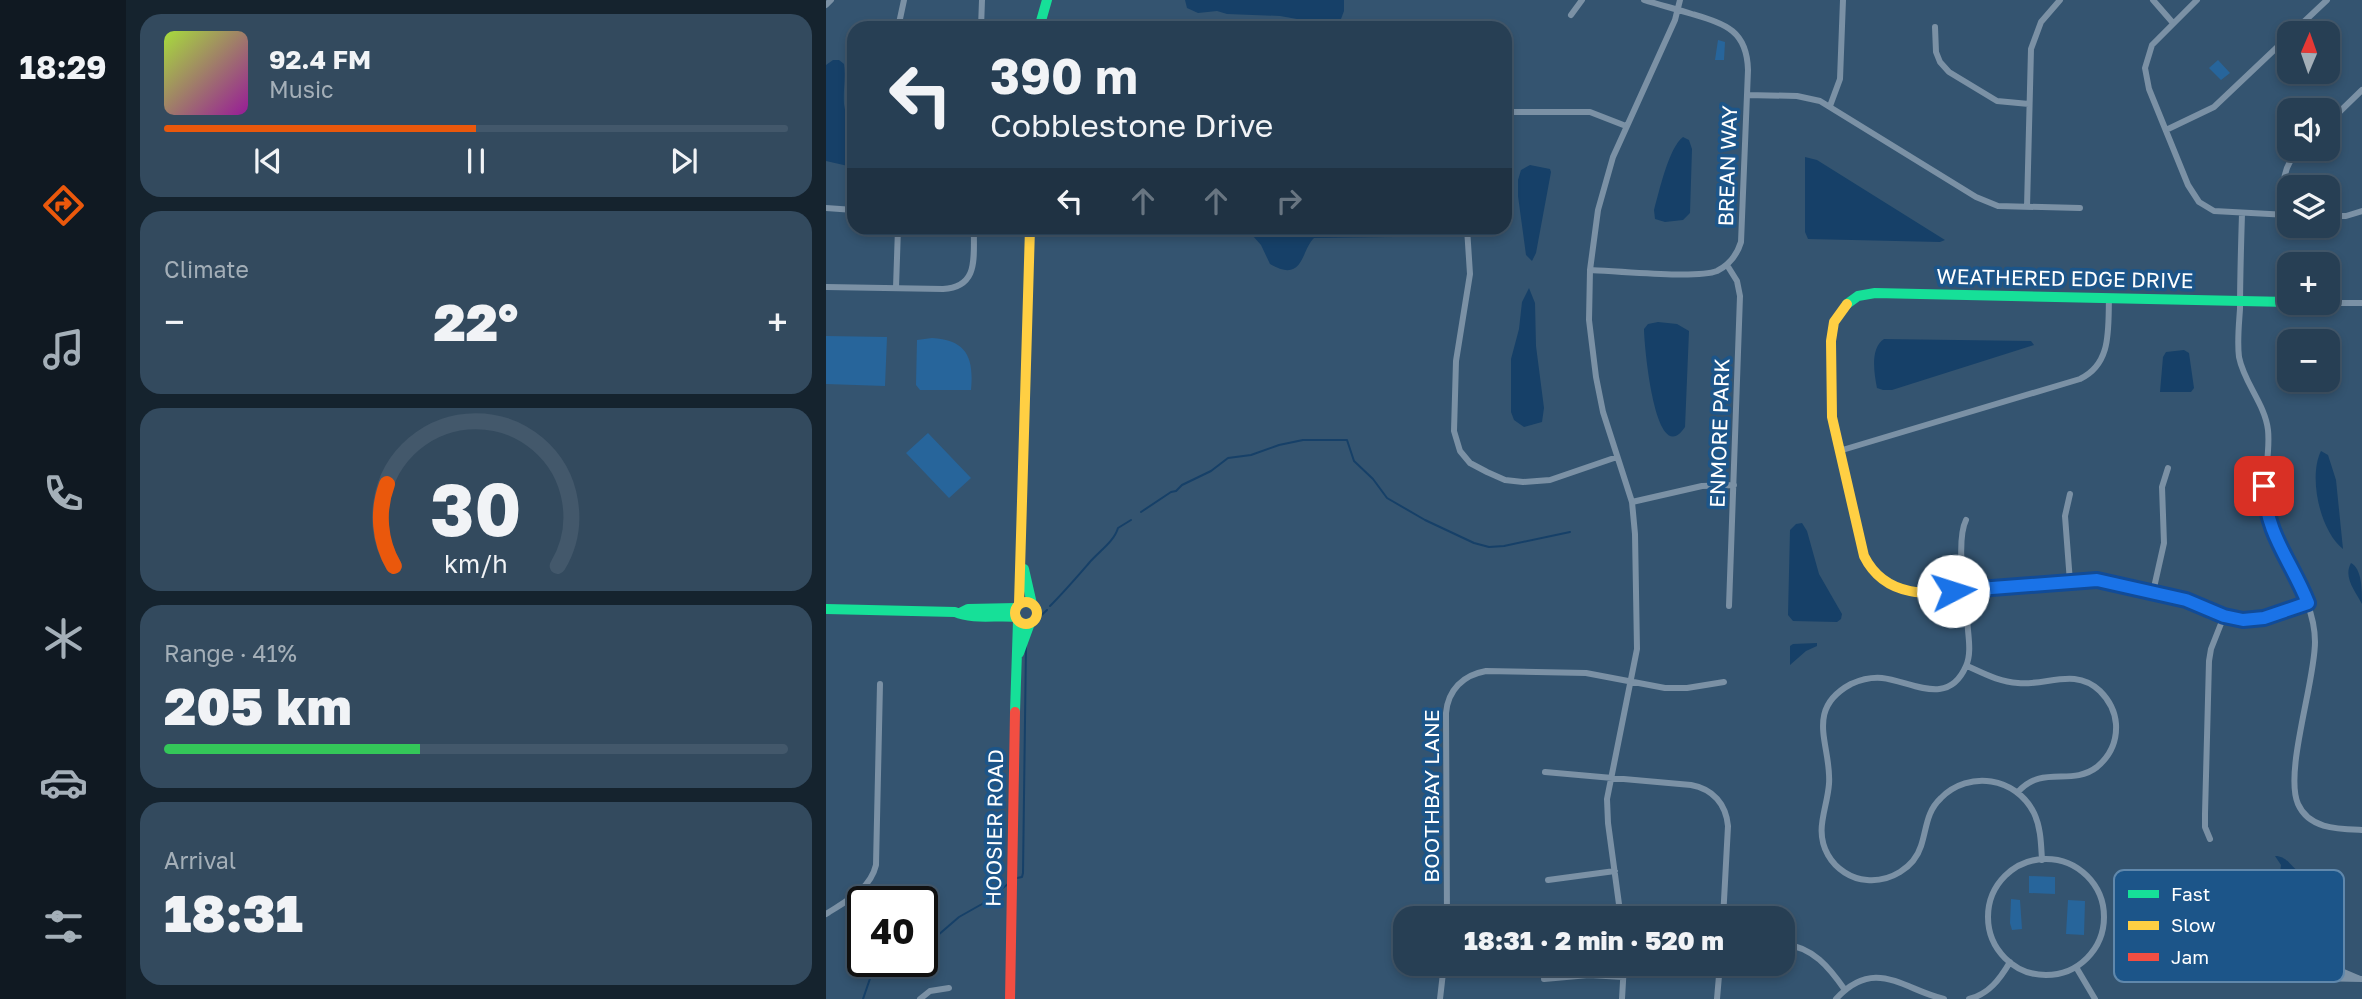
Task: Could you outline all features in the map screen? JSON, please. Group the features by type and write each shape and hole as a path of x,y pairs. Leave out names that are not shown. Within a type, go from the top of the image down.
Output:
{"street":[{"path":"826,5 831,0"},
{"path":"900,21 904,0"},
{"path":"981,21 982,0"},
{"path":"1041,21 1047,0"},
{"path":"1571,15 1582,0"},
{"name":"BREAN WAY","path":"1644,0 1723,24 1737,34 1747,56 1742,235 1739,249 1727,265"},
{"path":"1619,906 1607,816 1610,778 1638,631 1635,525 1632,502 1603,412 1594,366 1589,320 1590,270 1600,203 1613,157 1680,0"},
{"path":"1830,106 1840,79 1843,0"},
{"path":"2027,207 2033,41 2041,22 2060,0"},
{"path":"2153,0 2173,23"},
{"path":"2197,0 2152,45 2145,62 2147,85 2188,185 2200,202 2214,211 2277,215"},
{"path":"2305,21 2327,0"},
{"path":"1935,27 1936,52 1949,72 1997,101 2029,104"},
{"path":"2166,130 2214,107 2277,48"},
{"path":"2340,111 2362,90"},
{"path":"1747,95 1802,97 1830,106 1981,200 1998,206 2080,208"},
{"path":"1512,112 1590,112 1626,126"},
{"path":"826,208 847,210"},
{"path":"2340,216 2362,211"},
{"path":"2242,214 2239,357 2267,426 2264,486 2267,515 2271,529 2308,603 2314,627 2315,650 2294,774 2295,794 2301,810 2316,823 2328,827 2362,830"},
{"path":"896,288 898,235"},
{"path":"826,287 948,289 963,284 973,267 974,235"},
{"name":"HOOSIER ROAD","path":"1017,657 1030,623 1036,615 1021,562 1030,235"},
{"path":"1467,235 1470,274 1456,361 1454,431 1460,451 1470,463 1487,472 1505,480 1523,482 1550,480 1618,457"},
{"path":"1590,270 1702,274 1714,272 1727,265"},
{"name":"ENMORE PARK","path":"1727,265 1737,281 1740,296 1729,606"},
{"name":"WEATHERED EDGE DRIVE","path":"1839,451 1830,406 1833,324 1844,306 1858,296 1875,293 2277,302"},
{"path":"2109,298 2106,351 2098,366 2089,375 1839,451 1863,551 1874,573 1891,587 1909,593 2097,580 2186,600 2238,619 2260,619 2308,603"},
{"path":"2340,303 2362,303"},
{"path":"2153,592 2164,542 2162,487 2168,468"},
{"path":"1632,502 1696,486 1734,485"},
{"path":"2070,494 2065,516 2070,582"},
{"path":"1966,520 1961,539 1969,646 1967,666 1952,683 1935,690 1922,690 1883,678 1869,678 1848,686 1833,699 1825,713 1822,726 1822,739 1830,772 1821,821 1823,846 1835,864 1852,876 1873,880 1888,877 1903,870 1914,858 1921,845 1930,811 1941,798 1953,788 1967,782 1986,780 2000,783 2018,792 2036,817 2042,860"},
{"name":"HOOSIER ROAD","path":"1010,999 1017,613 1021,586 1018,569 1021,562"},
{"path":"826,609 960,613 966,617 1017,613 1027,602 1032,604"},
{"path":"1017,613 1030,623"},
{"path":"2210,839 2205,822 2209,661 2224,616"},
{"path":"1967,666 2018,684 2035,684 2061,678 2080,679 2101,692 2112,709 2116,727 2115,742 2096,767 2076,776 2039,777 2025,784 2018,792"},
{"name":"BOOTHBAY LANE","path":"1447,906 1446,713 1448,700 1466,677 1486,671 1586,673 1676,688 1724,682"},
{"path":"826,914 863,888 876,865 880,684"},
{"path":"1545,772 1700,787 1718,800 1725,811 1728,826 1724,906"},
{"path":"2042,860 2058,861 2077,868 2091,881 2101,898 2104,918 2101,937 2091,954 2076,967 2061,973 2042,974 2024,970 2010,962 2000,951 1992,935 1989,918 1991,901 1999,885 2011,872 2026,863 2042,860"},
{"path":"1548,880 1615,871"},
{"path":"1795,947 1819,959 1845,989"},
{"path":"1969,999 1982,995 1992,986 2010,962"},
{"path":"2076,967 2095,999"},
{"path":"2344,972 2361,979"},
{"path":"1544,979 1589,975 1623,978 1622,999"},
{"path":"1440,999 1443,976"},
{"path":"1717,999 1719,976"},
{"path":"1836,999 1845,989 1871,979 1891,979 1944,999"},
{"path":"920,999 930,991 949,988"}],"shaded area":[{"path":"1185,0 1344,0 1341,19 1323,21 1217,11 1198,13 1187,8"},
{"path":"1718,40 1725,42 1724,60 1715,60"},
{"path":"833,60 844,64 847,166 826,161 826,65"},
{"path":"2218,60 2230,73 2221,80 2209,68"},
{"path":"1683,137 1689,140 1692,149 1690,213 1683,220 1665,222 1655,219 1654,210 1669,160"},
{"path":"1805,157 1817,160 1945,240 1808,239 1805,232"},
{"path":"1530,165 1550,169 1551,172 1536,253 1532,261 1526,255 1518,196 1521,170"},
{"path":"1216,235 1396,235 1314,238 1300,263 1289,270 1270,264 1261,245 1253,236"},
{"path":"1529,288 1535,303 1536,346 1544,408 1542,422 1524,427 1514,420 1511,412 1511,359 1519,329 1522,302"},
{"path":"1648,324 1677,324 1689,331 1685,427 1675,436 1666,433 1659,419 1649,378 1644,329"},
{"path":"826,336 887,337 885,386 826,384"},
{"path":"932,338 953,342 966,353 971,369 971,390 920,390 916,385 917,340"},
{"path":"1884,339 2031,341 2034,345 1892,390 1883,390 1877,388 1874,361 1877,348"},
{"path":"2184,350 2189,353 2194,388 2191,392 2160,392 2163,357 2166,352"},
{"path":"928,433 971,478 949,498 906,453"},
{"path":"2321,451 2328,455 2336,480 2343,549 2328,530 2318,503 2316,475"},
{"path":"1802,523 1807,531 1819,574 1842,614 1837,622 1793,621 1788,615 1790,530 1796,524"},
{"path":"2351,563 2359,575 2362,604 2349,579"},
{"path":"1817,643 1817,646 1806,651 1790,665 1790,646"},
{"path":"2275,856 2286,860 2296,870 2280,870 2281,865"},
{"path":"2029,876 2055,877 2055,894 2029,893"},
{"path":"2011,899 2020,900 2022,929 2012,930"},
{"path":"2068,900 2085,901 2084,935 2066,934"}],"waterway":[{"path":"1141,512 1228,458 1251,455 1303,440 1347,440 1354,461 1373,479 1387,498 1474,543 1489,547 1504,546 1570,532"},
{"path":"1050,606 1109,542 1118,528 1131,520"},
{"path":"1035,621 1047,610"},
{"path":"1017,878 1022,877 1023,873 1026,645"},
{"path":"938,935 959,917 1008,884"},
{"path":"863,999 871,977"}],"traffic: fast":[{"path":"1041,21 1047,0"},
{"path":"1847,304 1858,296 1875,293 2277,302"},
{"path":"1024,569 1032,604"},
{"path":"1995,588 2097,581 2186,600 2224,616 2248,620 2268,617 2308,602"},
{"path":"960,613 968,609 1016,608"},
{"path":"826,609 955,612 977,617 1016,617"},
{"path":"1015,712 1018,621"},
{"path":"1019,653 1030,623"}],"traffic: slow":[{"path":"1019,604 1030,235"},
{"path":"1847,304 1834,322 1831,341 1832,417 1864,556 1875,572 1904,590 1940,593 1995,588"},
{"path":"1026,602 1034,605 1037,613 1034,621 1026,624 1018,621 1015,613 1018,605 1026,602"}],"traffic: jam":[{"path":"1010,999 1015,712"}],"route":[{"path":"1953,591 2097,580 2186,600 2232,618 2248,620 2268,617 2308,603 2271,529 2264,486"}]}
